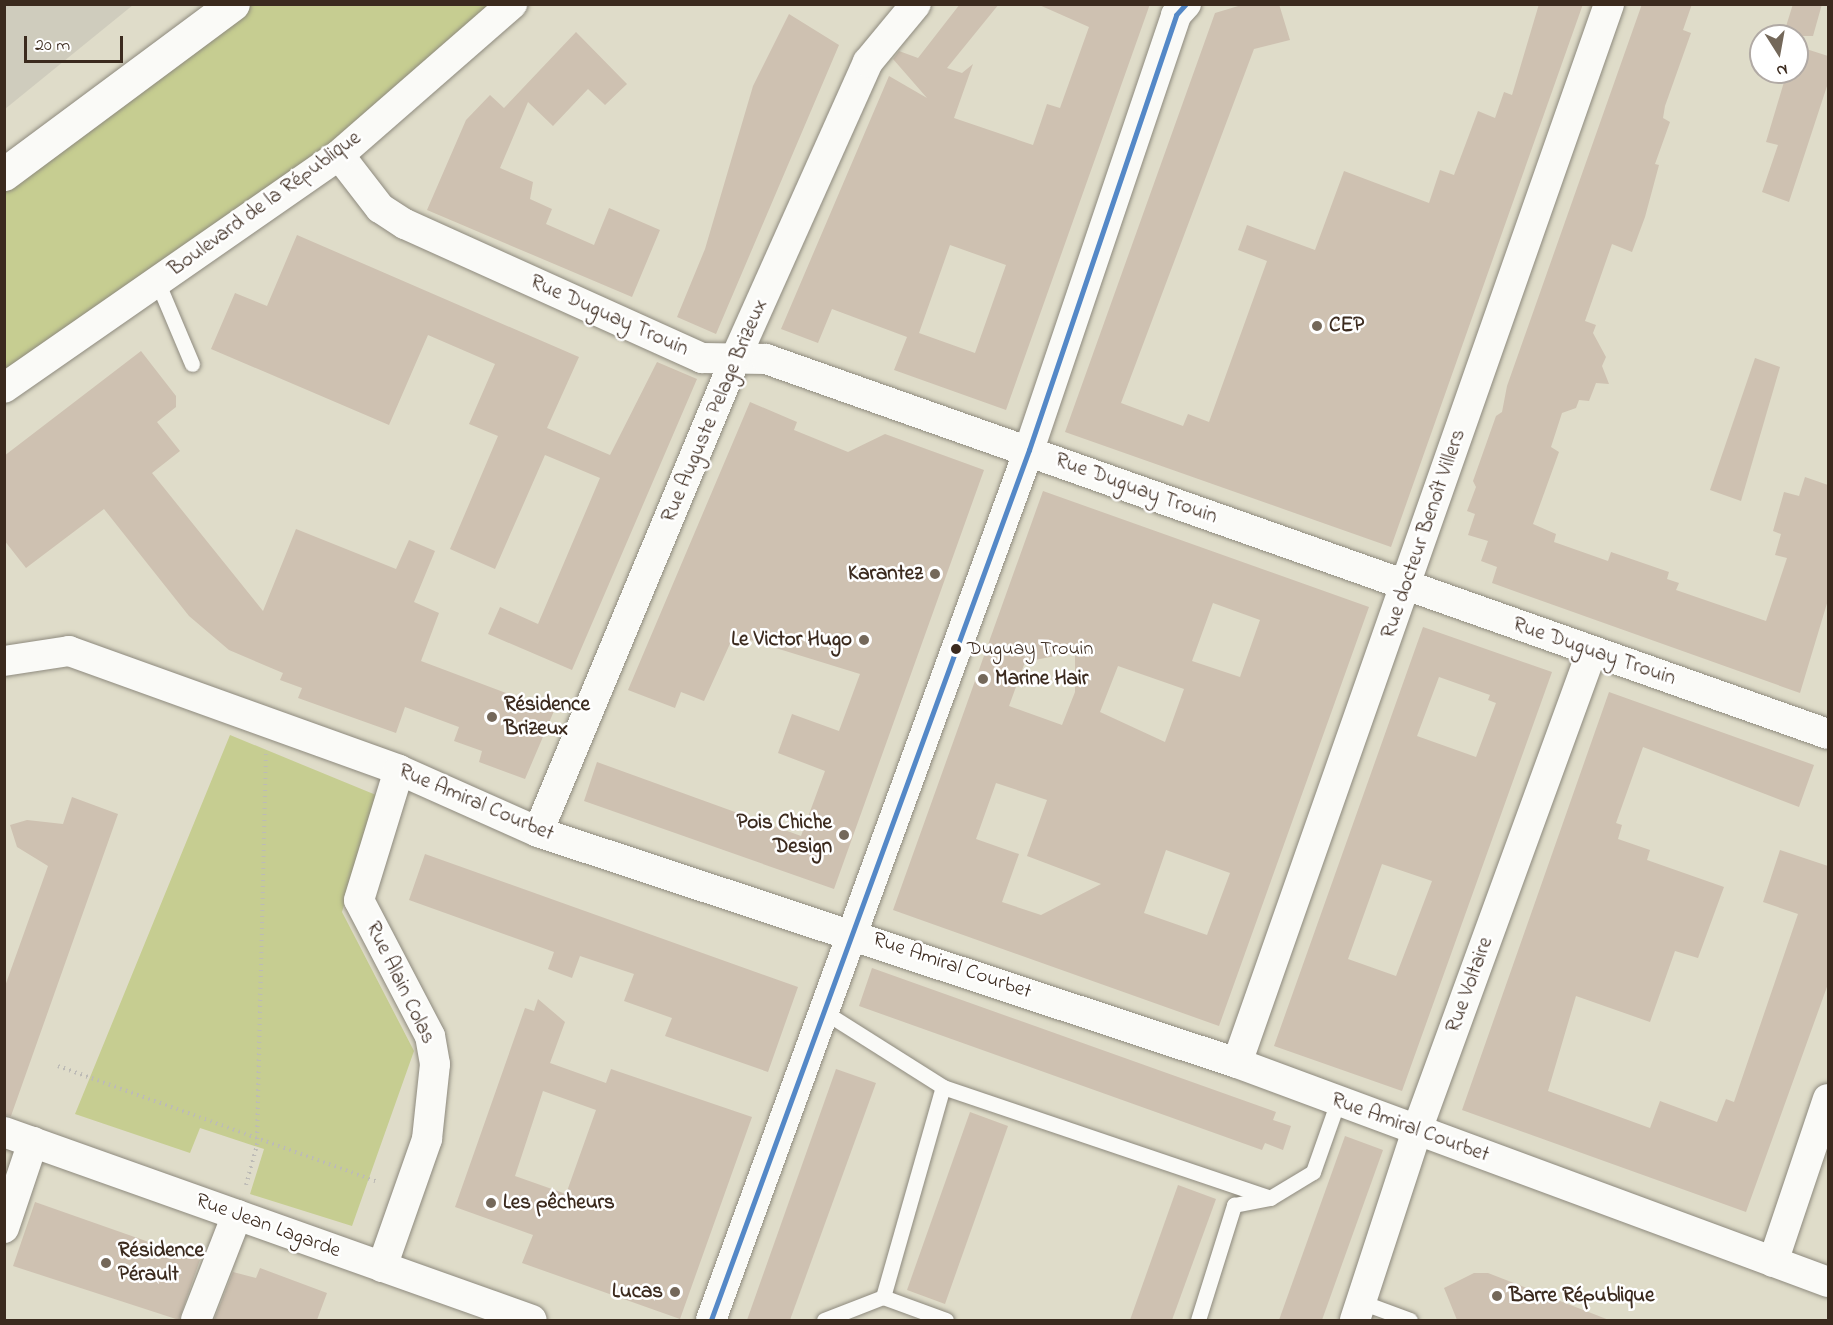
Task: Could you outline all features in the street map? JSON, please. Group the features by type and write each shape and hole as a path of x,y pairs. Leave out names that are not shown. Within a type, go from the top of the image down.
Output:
{"street":[{"path":"4,174 233,4"},
{"name":"Boulevard de la République","path":"4,388 339,155 512,4"},
{"name":"Rue Auguste Pelage Brizeux","path":"538,832 736,357 868,62 916,4"},
{"path":"711,1320 1029,450 1176,15 1186,4"},
{"name":"Rue docteur Benoît Villers","path":"1237,1063 1609,4"},
{"name":"Rue Duguay Trouin","path":"339,155 380,208 405,224 702,358 766,359 1029,450 1406,587 1827,730"},
{"name":"Rue Amiral Courbet","path":"4,661 69,651 399,770 538,832 852,932 1237,1063 1828,1282"},
{"name":"Rue Voltaire","path":"1358,1311 1417,1130 1592,651"},
{"name":"Rue Alain Colas","path":"382,1267 428,1139 435,1064 430,1036 359,900 399,770"},
{"path":"1773,1262 1828,1100"},
{"name":"Rue Jean Lagarde","path":"4,1131 532,1320"},
{"path":"4,1228 33,1142"},
{"path":"196,1320 237,1215"}],"lane":[{"path":"157,281 192,364"},
{"path":"823,1011 943,1087 1270,1198"},
{"path":"883,1297 943,1087"},
{"path":"1198,1320 1234,1205 1270,1198 1313,1172 1338,1101"},
{"path":"824,1320 883,1297 946,1320"},
{"path":"1358,1311 1410,1320"}],"path":[{"path":"237,1215 258,1138 268,723"},
{"path":"58,1066 409,1192"}],"shaded area":[{"path":"5,4 133,4 133,5 5,109"}],"green space":[{"path":"233,5 512,5 339,155 5,388 5,174"},
{"path":"230,735 376,795 342,912 414,1051 352,1226 250,1194 264,1149 200,1128 190,1153 75,1114"}],"building":[{"path":"960,4 999,4 947,68 962,73 973,64 954,118 1033,145 1047,104 1060,108 1089,27 1037,4 1150,4 1006,410 894,370 907,337 832,309 818,343 781,329 889,76 927,98 893,59 899,51 918,58","holes":["950,245 1006,265 975,353 919,333"]},
{"path":"1245,4 1279,4 1290,40 1254,49 1121,403 1183,426 1188,414 1209,422 1267,261 1238,250 1247,225 1315,250 1344,171 1429,203 1440,170 1454,175 1478,111 1495,118 1504,92 1512,95 1539,4 1583,4 1391,547 1065,432 1215,13"},
{"path":"1642,4 1692,4 1683,30 1691,33 1665,106 1663,118 1670,122 1655,164 1659,165 1645,217 1632,252 1612,244 1585,321 1596,325 1593,333 1606,357 1602,366 1609,384 1596,383 1589,401 1579,400 1576,408 1562,413 1551,447 1559,452 1533,524 1556,534 1554,542 1608,561 1611,552 1669,572 1667,579 1679,583 1676,590 1766,621 1787,558 1775,555 1781,534 1773,531 1784,492 1799,496 1805,477 1828,485 1828,600 1800,693 1492,583 1497,567 1481,561 1488,541 1468,535 1475,514 1467,511 1476,487 1473,481 1496,416 1502,412 1507,386"},
{"path":"1793,4 1822,4 1813,36 1809,36 1809,24 1787,24"},
{"path":"789,14 839,45 716,334 677,317 705,249 753,86"},
{"path":"576,32 627,84 605,105 588,89 553,126 528,102 500,168 533,182 530,199 552,209 546,224 594,245 609,208 660,230 632,297 427,210 466,120 490,95 504,108"},
{"path":"1809,50 1828,56 1828,83 1789,202 1762,192 1778,145 1766,142 1783,84 1809,84"},
{"path":"297,235 579,357 547,428 610,455 657,362 697,379 572,670 488,634 500,607 538,624 600,478 545,455 495,569 450,549 498,436 469,424 495,364 428,335 389,425 211,349 235,293 267,306"},
{"path":"141,351 176,396 176,407 157,422 180,451 152,473 263,611 296,529 396,569 409,540 435,551 414,602 439,613 421,661 554,711 525,779 479,762 482,751 454,741 459,727 405,707 396,733 298,698 302,688 280,680 283,673 229,650 189,616 104,509 26,568 4,540 4,456"},
{"path":"1755,358 1780,367 1741,501 1710,490"},
{"path":"750,402 797,422 794,430 848,452 885,434 984,470 834,889 584,801 597,762 801,836 825,771 778,753 792,714 839,731 860,674 734,635 704,701 681,692 675,708 628,690"},
{"path":"1043,491 1369,607 1219,1026 893,910","holes":["1213,603 1260,620 1240,677 1192,661","1075,652 1075,692 1062,725 1009,706 1025,662","1118,666 1184,689 1165,742 1100,712","996,783 1047,800 1027,856 1101,884 1041,915 1002,902 1019,854 976,839","1166,850 1230,873 1207,935 1144,913"]},
{"path":"1423,627 1552,672 1402,1091 1274,1046","holes":["1439,677 1490,695 1488,700 1496,703 1476,757 1417,736","1382,864 1432,881 1396,976 1348,959"]},
{"path":"1609,692 1814,765 1799,807 1643,747 1616,823 1622,825 1618,839 1650,850 1647,860 1724,887 1698,958 1675,951 1650,1022 1576,996 1548,1091 1650,1128 1660,1101 1717,1122 1726,1099 1734,1102 1798,914 1763,902 1780,850 1828,866 1828,984 1746,1212 1462,1110"},
{"path":"72,797 118,814 11,1116 4,1115 4,989 48,866 17,847 10,825 27,820 63,824"},
{"path":"425,854 798,987 768,1072 665,1036 672,1018 624,1001 634,974 580,956 572,978 548,969 554,952 409,900"},
{"path":"872,968 1276,1112 1273,1120 1291,1126 1283,1150 1265,1143 1262,1150 859,1006"},
{"path":"538,999 565,1022 550,1063 606,1083 611,1069 752,1117 680,1319 522,1263 533,1235 455,1207 525,1008 534,1011","holes":["543,1091 596,1110 566,1194 515,1176"]},
{"path":"836,1069 876,1083 790,1320 747,1320"},
{"path":"970,1112 1008,1126 945,1304 907,1290"},
{"path":"1345,1136 1383,1150 1322,1320 1279,1320"},
{"path":"1178,1185 1216,1199 1172,1320 1130,1320"},
{"name":"Résidence Pérault","path":"35,1202 200,1260 179,1320 13,1266"},
{"path":"260,1268 327,1293 317,1320 214,1320 233,1272 256,1278"},
{"name":"Barre République","path":"1474,1273 1488,1273 1609,1320 1457,1320 1444,1288"}],"transit line":[{"path":"711,1320 1029,450 1176,15 1186,4"}],"place":[{"name":"CEP","path":"1317,326"},
{"name":"Karantez","path":"935,574"},
{"name":"Le Victor Hugo","path":"864,640"},
{"name":"Duguay Trouin","path":"956,649"},
{"name":"Marine Hair","path":"983,679"},
{"name":"Résidence Brizeux","path":"492,717"},
{"name":"Pois Chiche Design","path":"844,835"},
{"name":"Les pêcheurs","path":"491,1203"},
{"name":"Résidence Pérault","path":"106,1263"},
{"name":"Lucas","path":"675,1292"},
{"name":"Barre République","path":"1497,1296"}]}
